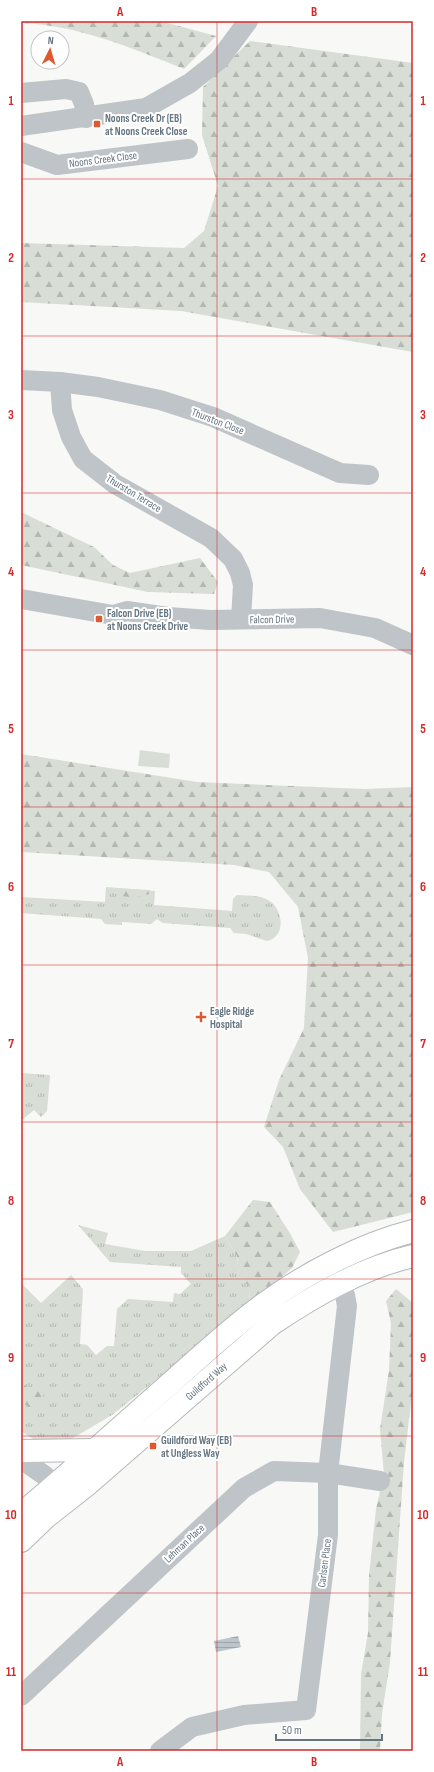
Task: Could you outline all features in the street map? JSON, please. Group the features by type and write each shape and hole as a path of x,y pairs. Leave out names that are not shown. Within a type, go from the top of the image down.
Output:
{"main road":[{"name":"Guildford Way","path":"21,1541 46,1517 61,1493 95,1450 219,1340 264,1304 297,1282 326,1266 365,1247 413,1231"},
{"name":"Guildford Way","path":"21,1514 61,1493 272,1324 305,1302 338,1284 377,1267 413,1256"},
{"path":"21,1451 95,1450"}],"street":[{"path":"21,126 86,118 146,108 190,83 219,60 248,21"},
{"path":"21,93 66,89 79,92 84,104 86,118"},
{"name":"Noons Creek Close","path":"21,152 57,165 188,149"},
{"path":"21,380 60,382"},
{"name":"Thurston Close","path":"60,382 130,392 160,400 213,417 340,473 369,475"},
{"name":"Thurston Terrace","path":"60,382 62,410 71,437 83,459 115,484 211,538 233,559 244,585 242,620"},
{"name":"Falcon Drive","path":"21,586 113,602 127,611"},
{"name":"Falcon Drive","path":"21,600 113,615 127,611 168,617 242,620 320,618 374,628 413,645"},
{"name":"Carlsen Place","path":"160,1751 192,1726 244,1715 306,1710 328,1535 328,1473 347,1306 345,1295 326,1266"},
{"path":"21,1459 44,1475 61,1493"},
{"name":"Lehman Place","path":"21,1696 244,1488 274,1471 328,1473 380,1481"}],"green space":[{"path":"21,21 160,21 216,36 184,69 145,53 84,33 63,28 21,23"},
{"path":"250,41 413,63 413,352 181,311 21,302 21,243 184,248 204,231 218,186 202,135 203,87"},
{"path":"21,510 23,513 94,547 113,565 130,573 200,558 218,582 214,594 148,592 21,565"},
{"path":"140,750 170,754 169,768 138,766"},
{"path":"21,754 197,782 365,789 413,787 413,1212 333,1232 300,1189 283,1147 264,1127 279,1080 304,1028 308,958 298,907 269,872 234,865 21,852"},
{"path":"106,887 155,891 154,905 232,911 233,899 237,895 261,897 268,900 277,909 280,915 280,928 278,934 267,941 246,934 234,933 230,928 163,923 157,919 151,924 122,922 122,925 105,924 101,919 21,913 21,897 105,902"},
{"path":"113,888 150,890 149,894 131,897 122,896 113,892"},
{"path":"21,1073 50,1075 47,1111 41,1117 34,1110 21,1121"},
{"path":"253,1200 270,1202 300,1252 292,1268 249,1306 250,1287 239,1277 237,1256 225,1236"},
{"path":"78,1225 108,1233 105,1244 145,1251 191,1251 225,1236 237,1256 239,1277 250,1287 249,1306 112,1415 68,1441 33,1439 21,1431 21,1402 30,1408 27,1387 21,1381 21,1283 41,1303 71,1275 83,1289 80,1344 87,1345 96,1355 107,1346 114,1346 117,1309 128,1299 173,1302 174,1293 180,1294 191,1284 181,1273 181,1267 110,1262"},
{"path":"396,1289 413,1303 412,1394 404,1462 390,1662 382,1714 380,1751 360,1751 361,1674 368,1633 369,1576 376,1509 384,1474 380,1429 389,1370 391,1323 386,1301"},
{"path":"21,1381 27,1387 44,1394 39,1404 30,1408 21,1402"}],"shaded area":[{"path":"238,1636 241,1647 216,1652 214,1641"}],"place":[{"name":"Noons Creek Dr (EB) at Noons Creek Close","path":"97,124"},
{"name":"Falcon Drive (EB) at Noons Creek Drive","path":"99,619"},
{"name":"Eagle Ridge Hospital","path":"201,1017"},
{"name":"Guildford Way (EB) at Ungless Way","path":"153,1446"}]}
